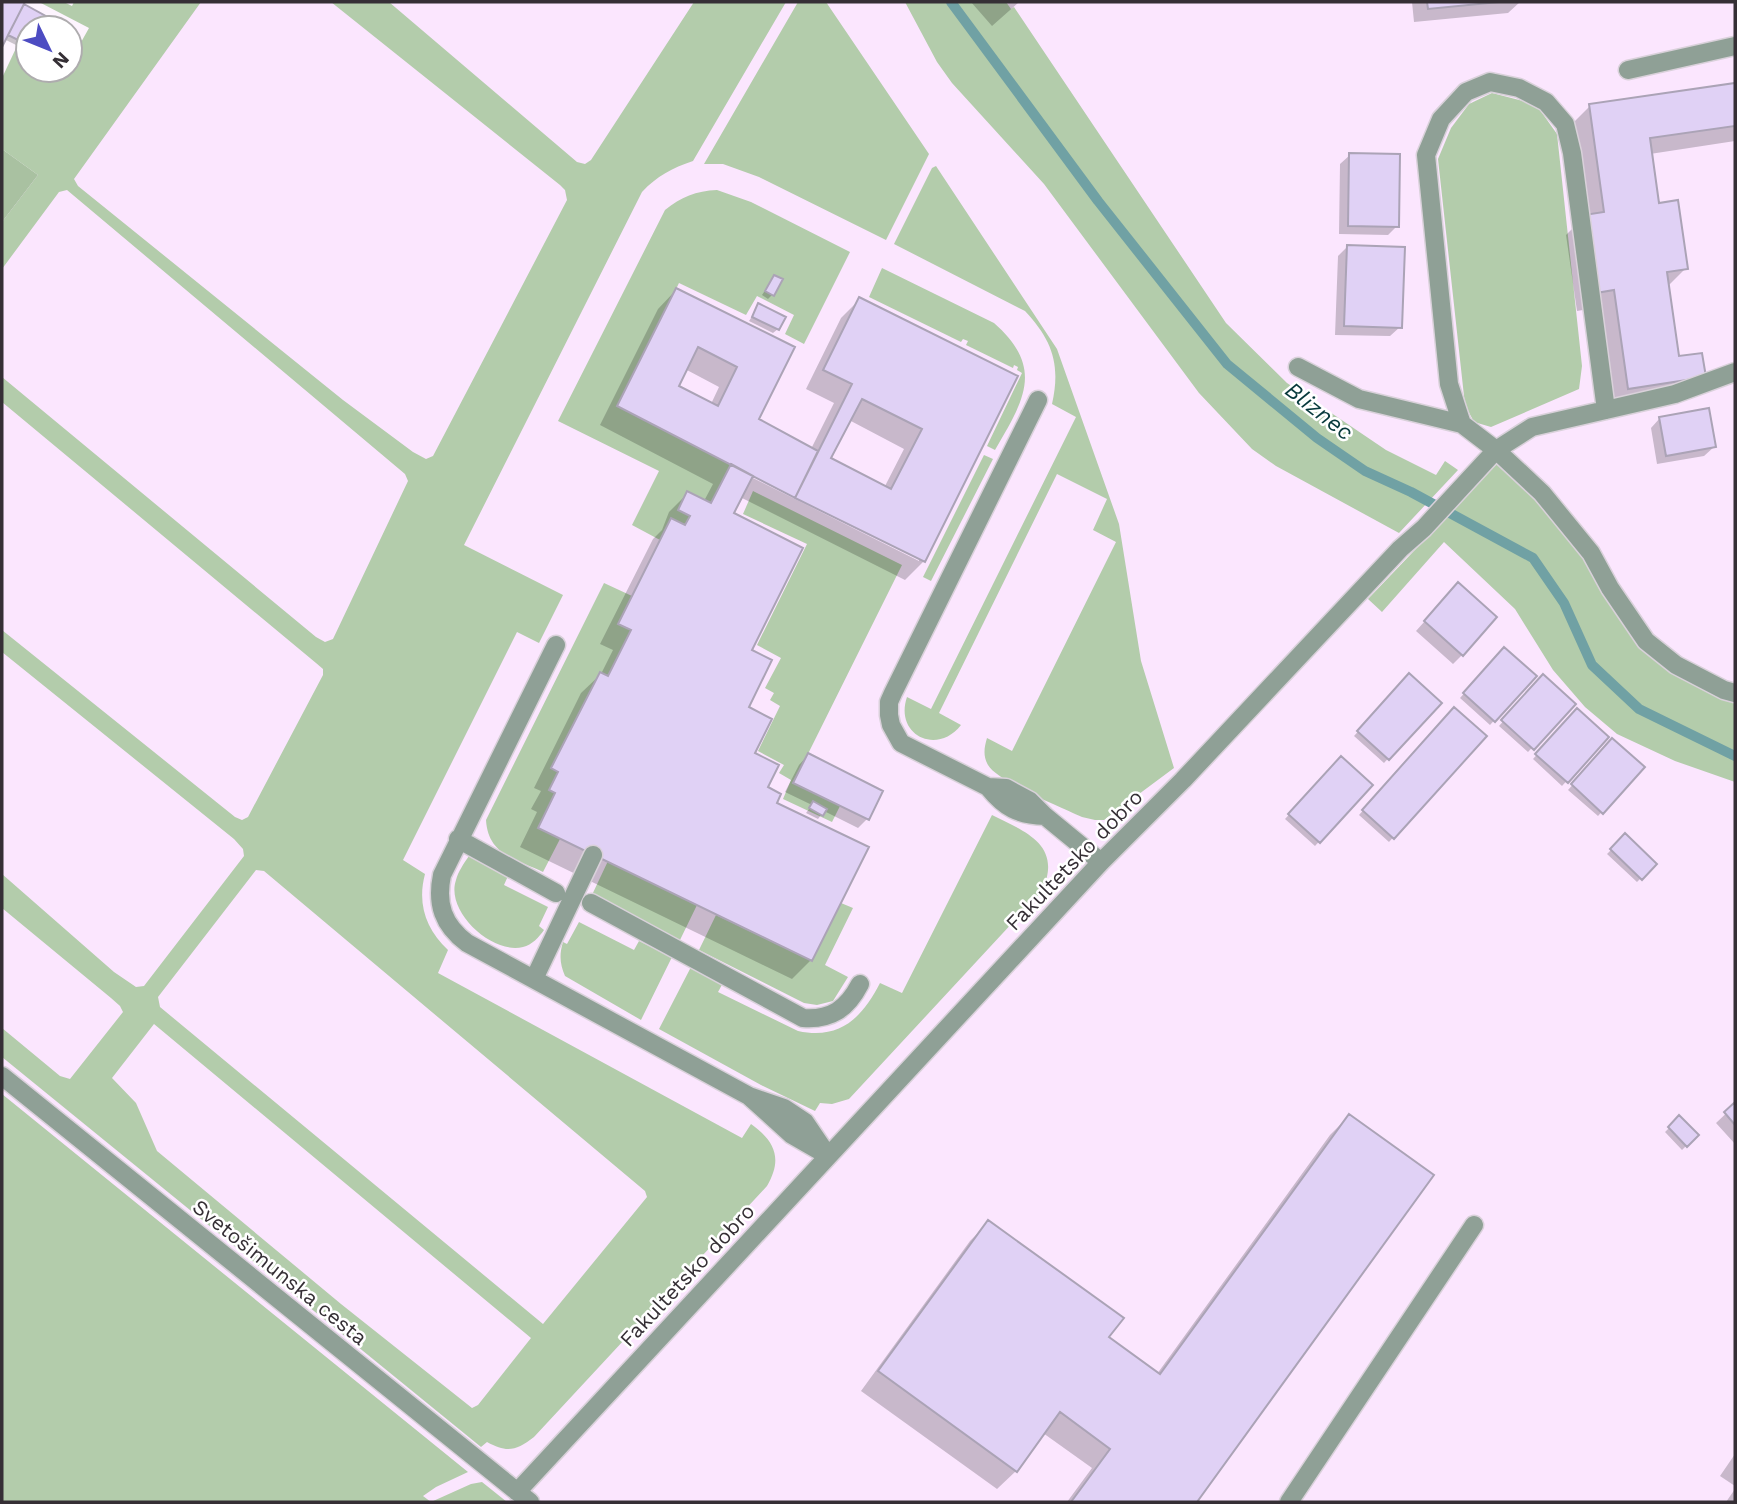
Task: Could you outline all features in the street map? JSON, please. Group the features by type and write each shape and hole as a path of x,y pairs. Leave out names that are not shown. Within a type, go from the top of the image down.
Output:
{"street":[{"path":"1629,71 1735,46"},
{"path":"1462,424 1449,384 1426,155 1441,119 1465,92 1490,82 1519,88 1546,102 1564,124 1572,153 1606,410"},
{"path":"1298,367 1359,399 1462,424 1496,450 1542,493 1591,553 1610,588 1646,640 1676,665 1735,693"},
{"name":"Fakultetsko dobro","path":"524,1497 828,1156 1101,862 1496,450 1532,427 1675,394 1735,372"},
{"path":"1038,400 889,702 891,725 901,743 988,788 1006,788 1030,801 1101,862"},
{"path":"556,645 442,875 439,886 440,908 445,920 457,936 467,943 749,1096 784,1108 805,1122 828,1156"},
{"path":"458,839 556,893"},
{"path":"534,979 593,855"},
{"path":"591,903 803,1018 828,1017 846,1005 860,984"},
{"name":"Svetošimunska cesta","path":"2,1076 524,1497"},
{"path":"1289,1502 1474,1225"}],"shaded area":[{"path":"166,2 1735,2 1735,1502 2,1502 2,222"}],"green space":[{"path":"39,2 64,2 72,6 74,2 201,2 74,179 78,186 343,400 426,459 433,456 567,200 565,190 331,2 389,2 577,162 585,164 591,160 694,2 786,2 693,161 665,173 642,192 464,545 563,595 539,643 517,632 403,860 425,874 422,896 425,915 434,933 448,950 438,973 742,1138 751,1124 766,1137 774,1151 775,1167 767,1186 534,1437 516,1448 500,1448 487,1442 481,1447 2,1057 2,1028 60,1076 70,1079 123,1012 111,998 2,908 2,874 114,972 136,987 144,986 244,856 243,849 234,839 2,652 2,630 242,820 248,817 323,675 323,669 2,402 2,377 325,642 333,639 408,481 405,474 67,190 59,192 2,269 2,222 38,175 2,149 2,78 14,52 14,84 84,84 84,37 89,28 84,25 84,14 62,14","holes":["256,870 264,871 645,1191 647,1197 543,1324 160,1007 158,997","154,1024 531,1338 478,1405 472,1408 341,1304 157,1151 136,1103 112,1078"]},
{"path":"798,2 826,2 929,154 886,240 759,177 723,164 704,164"},
{"path":"905,2 1006,2 1011,9 1014,7 1226,323 1287,383 1386,450 1436,475 1445,461 1458,470 1399,533 1276,466 1252,449 1199,393 1044,184 952,83 937,62"},
{"path":"1492,93 1523,101 1540,110 1557,134 1582,366 1579,389 1491,427 1474,422 1465,405 1438,159 1451,128 1469,104"},
{"path":"2,149 38,175 2,222"},
{"path":"936,166 1057,349 1119,524 1141,661 1174,768 1104,820 1082,817 1004,779 988,765 985,755 987,738 1012,751 1116,542 1093,530 1107,499 1057,474 939,713 961,725 941,739 930,740 912,731 907,722 907,697 931,709 1076,417 1052,404 1055,365 1052,353 1042,332 1025,311 894,244 932,168"},
{"path":"717,190 751,202 850,252 804,344 785,334 794,315 757,296 746,315 679,283 618,406 731,464 711,503 687,491 678,510 690,516 685,525 671,518 660,540 632,525 659,471 558,421 665,210 689,196"},
{"path":"882,268 994,323 1010,339 1020,355 1024,370 1021,400 995,450 987,446 1022,373 1014,365 1013,368 966,345 968,341 963,339 961,342 869,297"},
{"path":"984,455 993,459 931,581 923,577"},
{"path":"1497,464 1544,504 1580,550 1641,645 1735,700 1735,782 1675,761 1617,734 1585,707 1553,670 1515,609 1444,542 1382,612 1368,599"},
{"path":"753,491 902,565 794,782 840,806 832,822 783,799 791,780 779,773 784,765 758,751 780,706 770,700 774,693 765,688 781,658 757,645 807,544 743,514"},
{"path":"604,583 632,596 618,624 631,630 608,676 552,768 558,772 549,789 555,793 538,827 560,839 543,872 514,859 498,848 488,832 486,820"},
{"path":"992,815 1028,834 1044,851 1048,862 1042,891 849,1099 832,1104 820,1103 815,1111 761,1085 659,1029 691,967 723,983 718,992 798,1031 813,1033 838,1029 848,1023 866,1007 880,983 902,993"},
{"path":"469,856 508,876 504,885 548,907 539,926 544,930 532,943 511,948 498,944 486,938 464,917 454,892 457,877"},
{"path":"608,861 697,905 680,940 591,897"},
{"path":"841,903 853,908 825,965 848,977 833,1001 817,1005 804,1003 699,950 716,915 812,961"},
{"path":"579,922 634,950 639,941 672,957 641,1020 565,976 561,959 563,942 567,944"},
{"path":"2,1094 468,1472 423,1496 431,1502 2,1502"},
{"path":"482,1482 507,1502 431,1502 471,1484"}],"building":[{"path":"2,2 25,2 19,14 14,14 14,24 2,47"},
{"path":"1427,2 1499,2 1428,9"},
{"path":"24,4 42,14 19,14"},
{"path":"14,23 14,38 8,35"},
{"path":"1735,83 1735,126 1650,138 1659,203 1678,200 1688,269 1667,272 1679,356 1702,353 1706,377 1628,389 1614,290 1596,293 1584,215 1604,212 1589,104"},
{"path":"1349,153 1400,154 1399,227 1348,226"},
{"path":"1347,245 1405,247 1402,328 1344,326"},
{"path":"774,275 783,279 774,296 765,291"},
{"path":"676,288 795,347 759,419 818,451 795,498 617,406","holes":["698,347 737,367 718,406 679,386"]},
{"path":"859,297 1018,376 925,562 795,498 852,384 823,370","holes":["862,399 922,429 891,489 831,458"]},
{"path":"758,303 786,317 779,330 752,317"},
{"path":"1709,408 1716,447 1666,456 1659,417"},
{"path":"731,464 753,476 734,513 803,548 752,650 772,660 749,707 772,719 755,753 779,765 768,787 781,794 777,803 869,847 812,961 538,828 555,793 549,790 558,772 551,768 600,672 608,676 631,630 618,624 671,518 685,525 690,516 678,510 687,491 711,503"},
{"path":"1458,582 1497,617 1463,656 1424,621"},
{"path":"1504,647 1537,676 1495,722 1463,693"},
{"path":"1409,673 1442,703 1389,760 1357,731"},
{"path":"1543,674 1576,704 1534,750 1501,720"},
{"path":"1454,707 1487,736 1394,839 1362,810"},
{"path":"1577,708 1609,737 1568,783 1535,754"},
{"path":"1612,738 1645,767 1603,814 1571,784"},
{"path":"808,753 883,791 869,820 793,783"},
{"path":"1341,756 1373,785 1320,843 1288,814"},
{"path":"813,801 827,809 823,816 809,808"},
{"path":"1625,833 1657,864 1642,880 1610,849"},
{"path":"1735,1102 1735,1125 1724,1112"},
{"path":"1349,1114 1434,1175 1197,1502 1071,1502 1110,1449 1060,1412 1017,1472 878,1371 988,1220 1124,1318 1109,1337 1160,1374"},
{"path":"1679,1115 1699,1135 1687,1147 1668,1127"}],"waterway":[{"name":"Bliznec","path":"951,2 1098,201 1227,364 1317,438 1365,471 1411,492 1533,558 1564,603 1592,665 1639,709 1735,756"}]}
